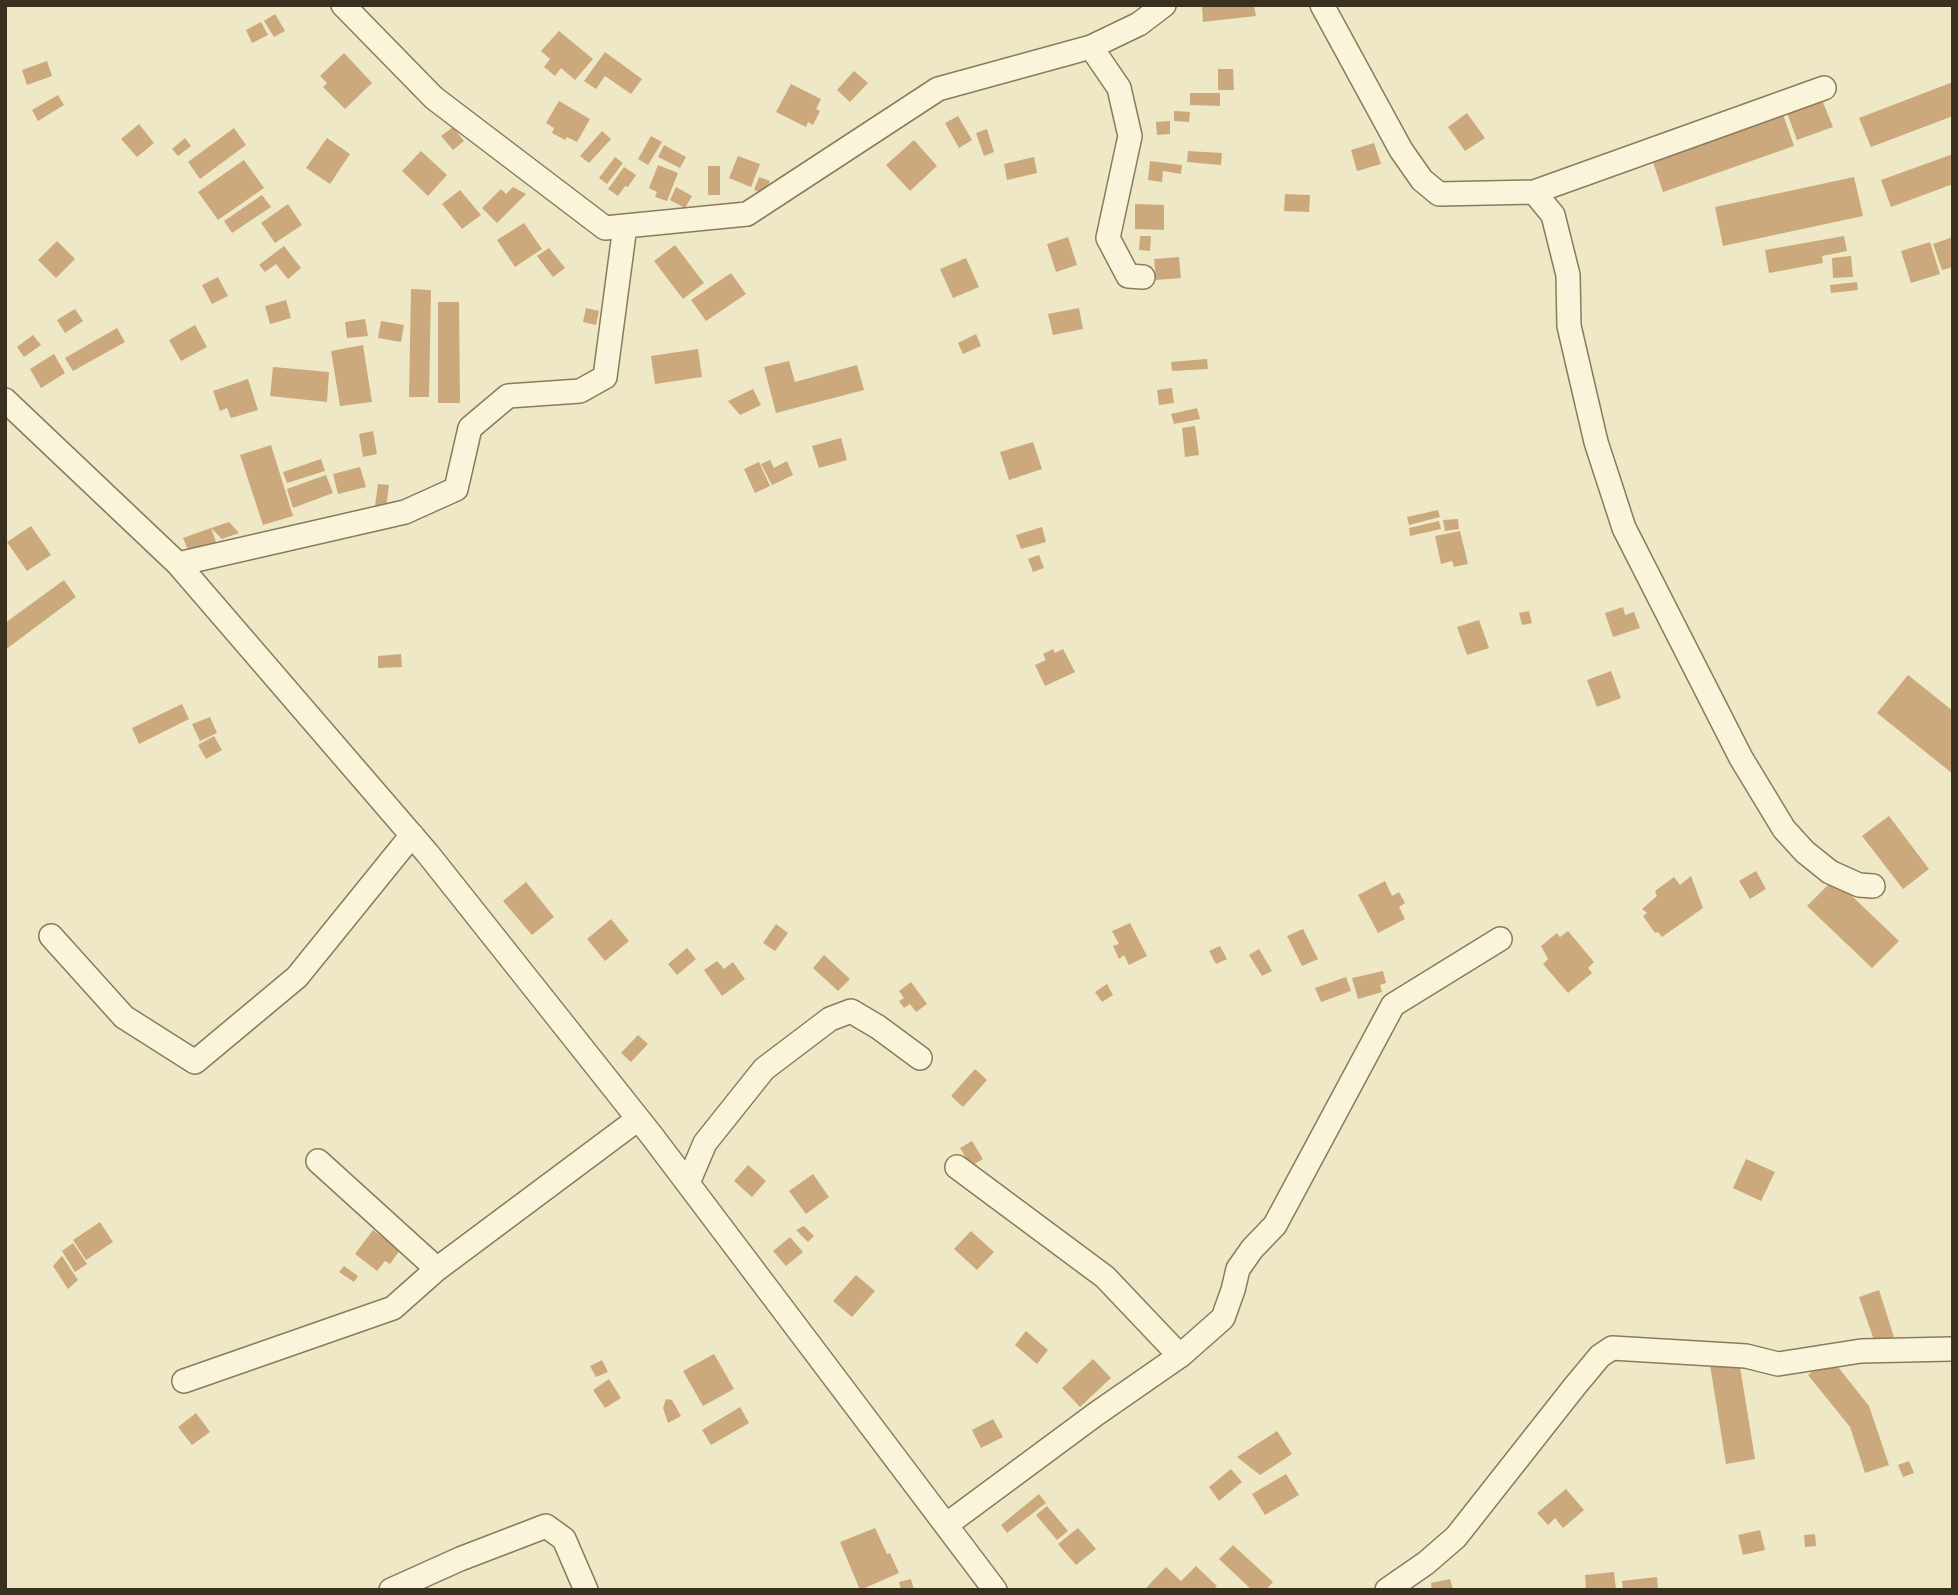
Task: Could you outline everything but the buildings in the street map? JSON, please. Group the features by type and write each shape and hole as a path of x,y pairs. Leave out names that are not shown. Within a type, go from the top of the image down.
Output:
{"street":[{"path":"343,5 434,98 605,228 747,215 938,89 1091,47 1139,24 1164,5"},
{"path":"1322,5 1401,150 1422,180 1439,194 1534,192 1824,88"},
{"path":"1091,47 1119,88 1130,136 1108,238 1128,276 1143,277"},
{"path":"1534,192 1553,215 1567,275 1569,326 1596,442 1624,528 1741,758 1784,829 1805,852 1830,872 1858,885 1874,886"},
{"path":"178,564 405,512 456,489 470,428 508,396 580,391 605,377 625,226"},
{"path":"5,400 178,564 412,835 688,1183 993,1589"},
{"path":"51,936 124,1017 195,1062 297,977 412,835"},
{"path":"946,1525 1096,1414 1180,1356 1223,1318 1238,1269 1252,1249 1275,1225 1393,1004 1500,939"},
{"path":"688,1183 705,1143 764,1069 830,1019 851,1011 920,1058"},
{"path":"184,1381 393,1308 437,1269 638,1119"},
{"path":"318,1161 437,1269"},
{"path":"957,1167 1105,1278 1180,1356"},
{"path":"1387,1590 1426,1563 1456,1537 1575,1385 1600,1356 1612,1348 1746,1356 1778,1364 1861,1351 1951,1349"},
{"path":"391,1590 460,1559 546,1527 564,1539 586,1590"}]}
